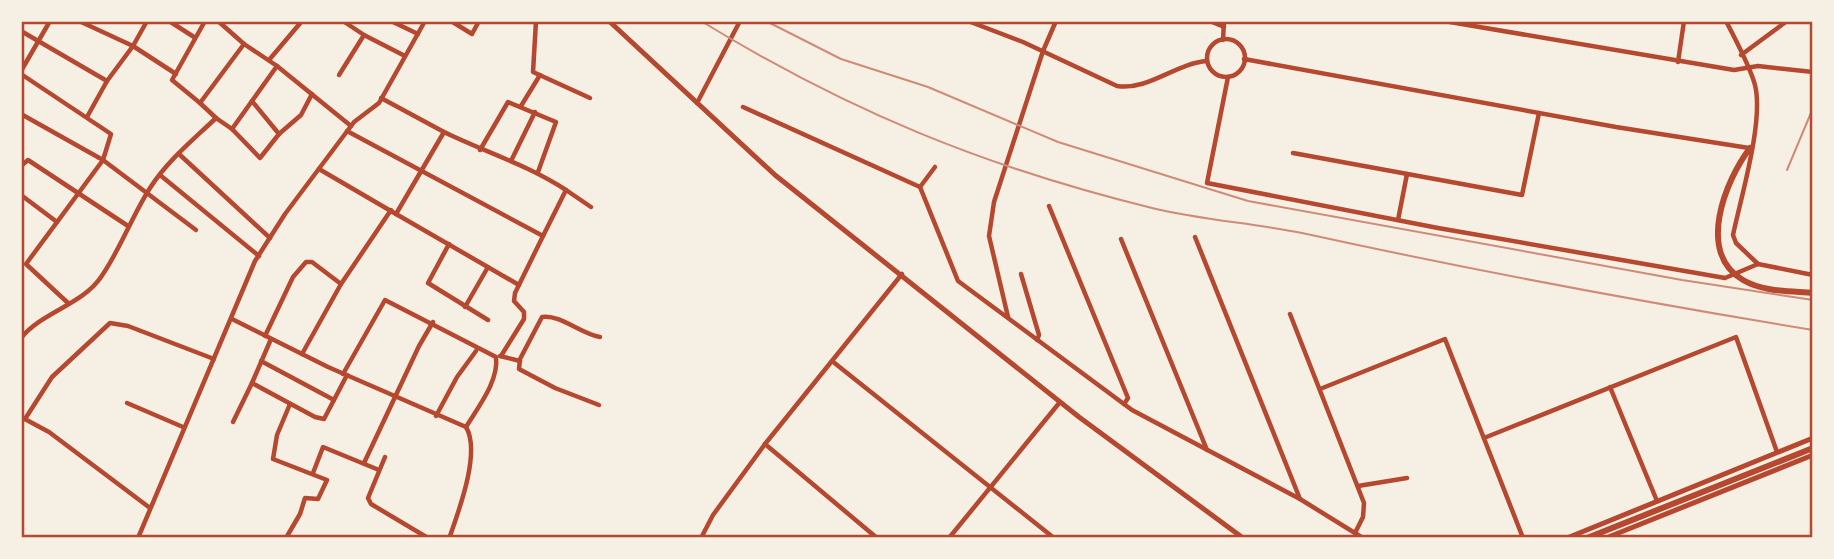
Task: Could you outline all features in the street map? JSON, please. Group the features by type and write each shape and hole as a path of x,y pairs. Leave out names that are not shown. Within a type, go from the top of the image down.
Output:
{"main road":[{"path":"1750,148 1740,162 1724,201 1718,222 1718,242 1730,268 1746,282 1759,287 1813,293"},
{"path":"1587,538 1813,448"}],"street":[{"path":"50,21 21,72 111,134 103,160 26,264 68,303"},
{"path":"79,21 133,46 176,74"},
{"path":"87,117 107,81 148,21"},
{"path":"169,21 194,37"},
{"path":"205,21 172,80 232,129 260,158 279,134 301,114 312,94"},
{"path":"218,21 351,126"},
{"path":"269,60 301,21"},
{"path":"343,21 405,56"},
{"path":"391,21 418,34"},
{"path":"138,538 258,256 347,131 381,98 425,21"},
{"path":"451,21 472,34 479,21"},
{"path":"537,21 533,72 590,98"},
{"path":"610,21 775,175 1060,402 1243,538"},
{"path":"697,103 740,21"},
{"path":"968,21 1043,51 1117,86 1131,88 1192,62 1207,61"},
{"path":"1008,318 989,236 993,202 1043,51 1056,21"},
{"path":"1210,21 1224,24 1223,40"},
{"path":"1444,21 1734,70 1747,67 1813,72"},
{"path":"1678,62 1684,21"},
{"path":"1726,21 1755,86 1756,101 1733,235 1736,243 1758,264 1813,275"},
{"path":"1741,55 1787,21"},
{"path":"21,31 107,81"},
{"path":"339,75 364,35"},
{"path":"1223,40 1237,43 1244,59 1241,70 1228,77 1214,74 1207,61 1210,47 1223,40"},
{"path":"200,103 244,44"},
{"path":"1244,59 1750,148"},
{"path":"232,129 277,66"},
{"path":"521,106 540,75"},
{"path":"1228,77 1207,183 1725,278 1758,264"},
{"path":"381,98 480,150 538,172 590,208"},
{"path":"252,101 279,134"},
{"path":"480,150 508,102 521,106 556,122 538,172"},
{"path":"743,107 920,187 958,281 1124,404 1300,499 1363,538"},
{"path":"511,161 535,112"},
{"path":"1293,153 1522,195 1539,113"},
{"path":"21,114 103,160 196,230"},
{"path":"21,338 29,328 101,278 128,226 160,175 216,118"},
{"path":"347,131 543,236"},
{"path":"302,354 341,284 394,212 444,132"},
{"path":"179,154 270,237"},
{"path":"21,166 28,160 128,226"},
{"path":"920,187 935,167"},
{"path":"318,169 519,285"},
{"path":"1398,220 1407,174"},
{"path":"160,175 258,256"},
{"path":"450,536 465,489 471,441 466,427 491,383 498,357 524,319 524,312 514,301 519,285 566,190"},
{"path":"21,195 57,222"},
{"path":"1049,205 1128,398 1124,404"},
{"path":"1195,237 1300,499"},
{"path":"1121,239 1207,450"},
{"path":"449,244 428,283 488,320"},
{"path":"265,335 293,276 306,262 312,262 341,284"},
{"path":"465,307 488,267"},
{"path":"701,538 713,516 765,444 902,274"},
{"path":"1021,274 1039,335 1037,340"},
{"path":"252,383 322,420 385,300 498,357 520,361"},
{"path":"1290,314 1364,503 1363,517 1355,533"},
{"path":"599,405 519,369 520,361 542,317 549,316 578,331 600,337"},
{"path":"232,319 345,375 466,427"},
{"path":"364,463 433,322"},
{"path":"150,508 49,432 23,418 52,377 110,323 128,326 214,359"},
{"path":"1484,438 1735,337 1777,452"},
{"path":"233,422 271,339"},
{"path":"1320,389 1445,339 1523,538"},
{"path":"436,416 457,377 477,351"},
{"path":"261,361 334,400"},
{"path":"832,361 1054,538"},
{"path":"1610,387 1657,501"},
{"path":"949,538 1060,402"},
{"path":"127,403 183,427"},
{"path":"286,538 300,514 305,498 318,499 327,480 273,459 277,435 290,404"},
{"path":"1567,538 1813,438"},
{"path":"765,444 877,538"},
{"path":"313,473 323,447 379,470"},
{"path":"1606,538 1813,455"},
{"path":"385,457 368,494 371,504 428,538"},
{"path":"1358,486 1407,478"}],"railway":[{"path":"701,21 864,109 975,155 1091,192 1170,212 1283,230 1557,285 1813,330"},
{"path":"766,21 841,59 928,87 1058,142 1248,201 1682,280 1813,300"},
{"path":"1787,170 1813,108"}]}
